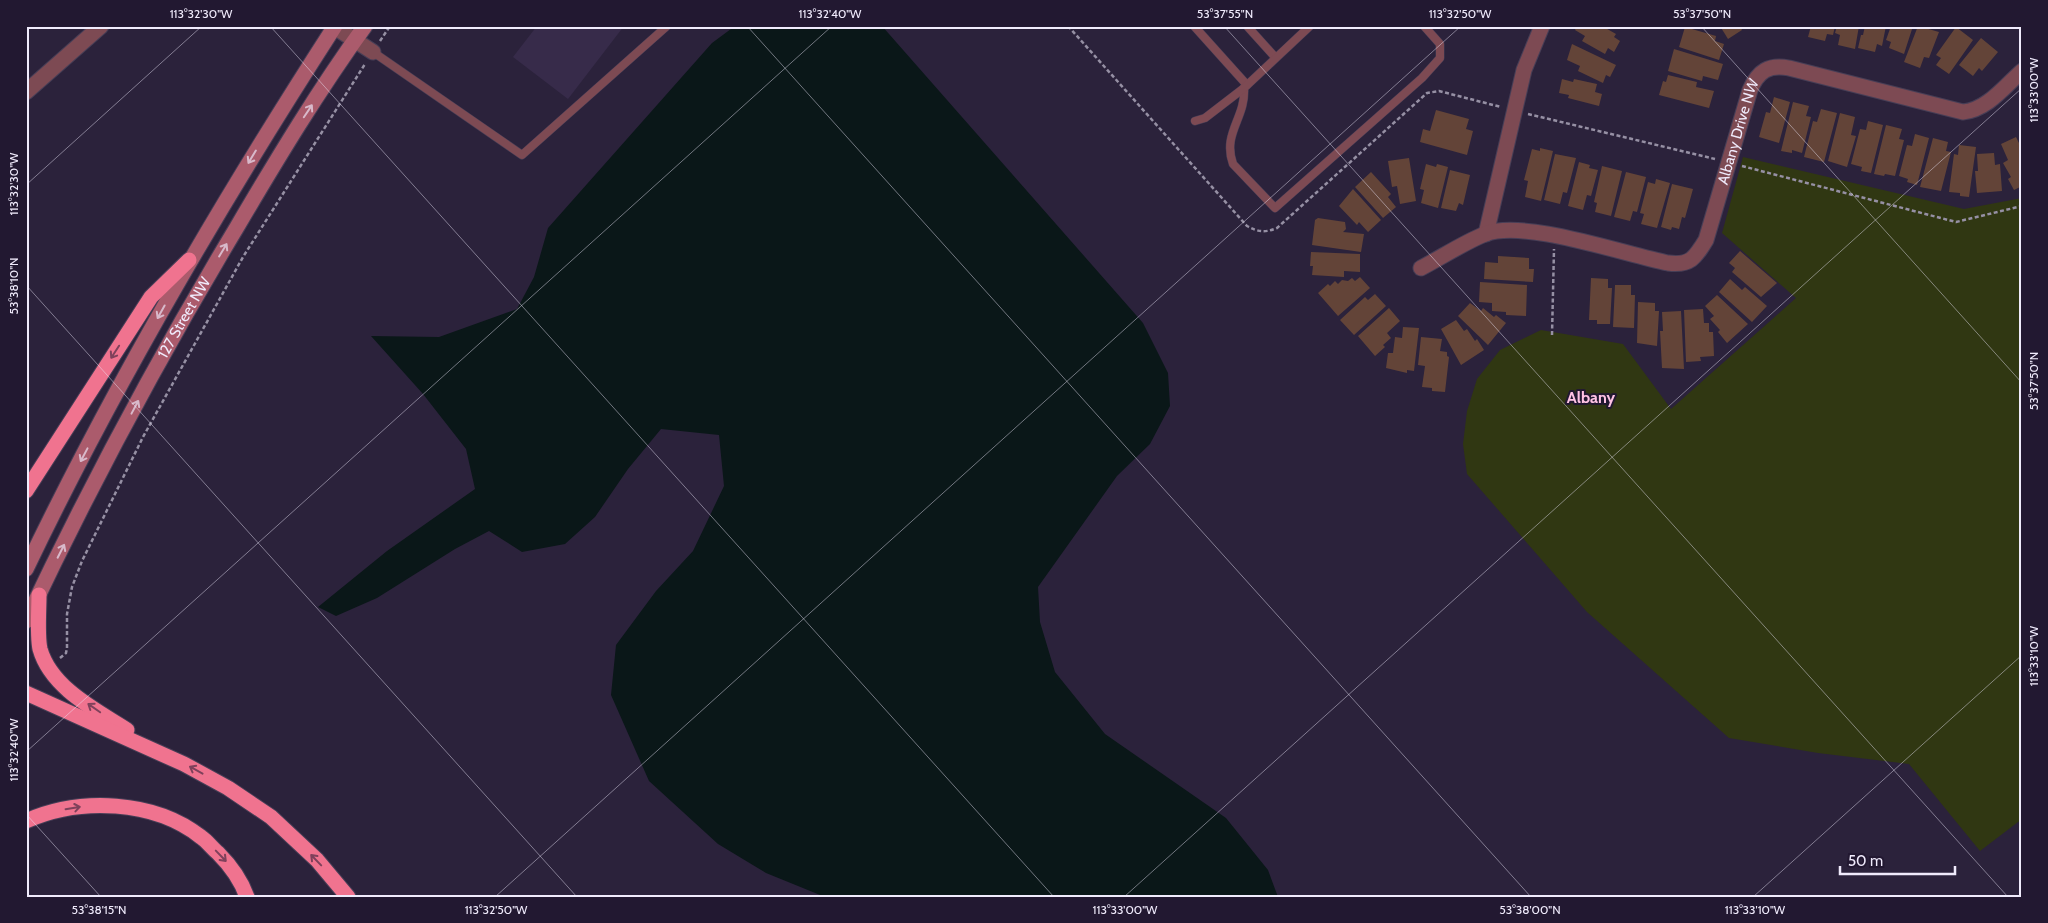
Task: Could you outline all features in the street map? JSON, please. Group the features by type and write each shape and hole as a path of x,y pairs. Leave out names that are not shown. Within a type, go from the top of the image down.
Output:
{"highway":[{"path":"26,491 151,297 189,260"},
{"path":"39,595 40,648 49,669 67,689 164,755"},
{"path":"26,693 164,755 228,788 271,817 317,860 348,897"},
{"path":"26,821 38,816 76,807 122,806 166,817 201,836 226,860 243,885 247,897"}],"main road":[{"name":"127 Street NW","path":"26,569 98,428 189,260 334,26"},
{"name":"127 Street NW","path":"26,621 98,476 162,355 291,136 365,26"}],"street":[{"path":"26,92 101,26"},
{"path":"334,26 374,52"},
{"path":"1486,234 1524,70 1542,26"},
{"name":"Albany Drive NW","path":"1421,268 1486,234 1512,230 1555,236 1668,263 1680,265 1690,261 1699,252 1706,240 1750,90 1760,73 1769,67 1789,68 1963,112 1972,111 1986,103 2022,71"}],"lane":[{"path":"374,52 522,155 667,26"},
{"path":"1194,26 1246,86 1245,99 1230,140 1230,156 1233,164 1275,208 1422,78 1440,58 1440,44 1424,26"},
{"path":"1195,122 1204,118 1246,86 1310,26"},
{"path":"1248,27 1275,57"}],"path":[{"path":"47,663 66,653 67,614 72,587 82,560 143,437 243,257 374,52"},
{"path":"1552,335 1555,236"}],"shaded area":[{"path":"537,26 624,26 568,99 513,57"},
{"path":"735,26 882,26 1143,323 1168,373 1170,406 1150,444 1117,476 1038,587 1040,622 1055,672 1105,734 1226,818 1268,870 1278,897 825,897 766,873 718,844 649,781 611,695 616,645 656,591 693,551 724,486 719,435 661,429 628,469 595,517 565,544 522,552 489,531 455,549 377,598 336,616 318,607 387,551 475,489 466,449 423,394 371,336 439,337 517,309 534,277 548,228 712,43"}],"green space":[{"path":"1743,157 1964,209 2022,198 2022,819 1980,851 1909,764 1818,753 1729,738 1587,612 1467,474 1463,444 1467,411 1477,379 1500,350 1541,330 1623,344 1671,409 1796,298 1722,233"}],"building":[{"path":"1577,26 1602,26 1616,34 1614,37 1620,41 1614,52 1608,48 1605,54 1582,41 1585,36 1575,30"},
{"path":"1720,26 1740,26 1742,30 1728,39"},
{"path":"1811,26 1835,26 1833,35 1827,34 1825,41 1808,37"},
{"path":"1837,26 1859,26 1855,49 1838,45 1840,35 1835,33"},
{"path":"1865,26 1886,26 1882,46 1877,44 1875,52 1858,48"},
{"path":"1891,26 1913,26 1904,54 1889,48 1891,42 1886,40"},
{"path":"1918,26 1939,32 1929,58 1924,57 1920,68 1904,62"},
{"path":"1685,27 1716,36 1715,41 1724,44 1719,60 1679,47"},
{"path":"1956,27 1973,40 1949,74 1936,65 1941,58 1936,55"},
{"path":"1981,38 1998,52 1982,71 1979,68 1973,76 1959,65"},
{"path":"1572,44 1616,65 1610,77 1606,75 1603,83 1578,71 1580,66 1567,60"},
{"path":"1674,49 1723,64 1718,80 1703,76 1702,81 1668,71"},
{"path":"1668,75 1697,82 1696,87 1714,91 1709,108 1659,95 1663,81 1666,82"},
{"path":"1562,79 1573,82 1574,79 1597,84 1595,92 1602,94 1599,106 1568,98 1569,95 1559,93"},
{"path":"1774,97 1790,102 1779,143 1759,137 1766,112 1770,113"},
{"path":"1793,102 1809,106 1806,116 1811,117 1802,153 1792,150 1792,153 1781,151"},
{"path":"1821,109 1837,113 1824,162 1804,157 1813,121 1817,122"},
{"path":"1436,110 1469,119 1466,129 1473,131 1467,155 1420,142 1423,129 1430,131"},
{"path":"1840,113 1855,117 1851,135 1856,136 1847,167 1828,161"},
{"path":"1868,121 1883,125 1871,173 1861,171 1862,167 1851,164 1860,129 1866,130"},
{"path":"1886,125 1902,129 1899,139 1904,140 1895,176 1874,174"},
{"path":"1915,134 1929,138 1917,185 1907,182 1908,179 1899,176 1907,145 1912,146"},
{"path":"2016,137 2022,149 2022,186 2014,190 2008,179 2011,177 2003,163 2008,160 2001,144"},
{"path":"1933,138 1948,142 1946,151 1951,152 1941,191 1920,187"},
{"path":"1959,145 1976,147 1969,197 1960,196 1960,193 1949,192 1954,154 1958,155"},
{"path":"1540,148 1553,151 1541,201 1525,197 1528,181 1524,180 1532,149 1540,151"},
{"path":"1994,153 1995,165 2000,164 2002,191 1977,193 1975,171 1978,171 1977,154"},
{"path":"1555,154 1576,158 1567,193 1563,192 1560,204 1544,200"},
{"path":"1409,158 1416,201 1400,204 1397,186 1392,187 1388,161"},
{"path":"1579,162 1590,165 1589,168 1598,170 1591,196 1587,195 1583,210 1568,206"},
{"path":"1426,164 1436,167 1437,164 1448,167 1438,208 1421,203 1424,190 1420,189"},
{"path":"1602,166 1622,171 1611,216 1595,212 1597,203 1594,202"},
{"path":"1450,170 1470,175 1463,205 1459,203 1456,211 1441,208"},
{"path":"1371,172 1391,194 1388,197 1396,207 1383,218 1355,187"},
{"path":"1626,172 1646,177 1637,212 1633,211 1630,221 1614,217"},
{"path":"1656,179 1670,183 1657,228 1641,224 1644,214 1640,213 1648,182 1655,184"},
{"path":"1672,184 1693,189 1685,218 1682,217 1679,229 1672,227 1671,230 1661,227"},
{"path":"1353,189 1381,220 1368,232 1359,222 1357,225 1339,206"},
{"path":"1318,218 1345,222 1346,229 1343,232 1364,234 1361,252 1312,245 1315,220"},
{"path":"1740,251 1777,283 1761,297 1732,272 1735,268 1729,263"},
{"path":"1311,252 1360,254 1360,272 1344,271 1344,277 1312,275 1313,266 1310,266"},
{"path":"1498,256 1529,258 1529,269 1534,269 1533,282 1484,279 1485,262 1498,263"},
{"path":"1360,277 1370,288 1338,316 1318,293 1328,284 1330,286 1335,281 1338,284 1342,280 1348,281 1352,278 1355,281"},
{"path":"1591,278 1608,279 1608,288 1612,288 1610,324 1597,324 1597,320 1589,320"},
{"path":"1730,279 1742,290 1745,287 1767,306 1752,322 1719,292"},
{"path":"1480,282 1527,285 1526,316 1506,315 1506,312 1492,311 1492,303 1479,302"},
{"path":"1615,285 1631,285 1631,295 1635,295 1634,328 1613,327"},
{"path":"1375,294 1386,306 1354,335 1340,320 1365,297 1368,300"},
{"path":"1717,295 1748,324 1727,343 1718,332 1720,330 1710,319 1714,316 1705,306"},
{"path":"1638,302 1655,303 1655,311 1659,311 1657,346 1637,343"},
{"path":"1470,303 1481,311 1483,308 1494,317 1496,315 1506,323 1488,345 1458,316"},
{"path":"1389,308 1400,321 1387,333 1391,338 1375,356 1358,336"},
{"path":"1703,309 1704,323 1709,323 1709,332 1713,332 1714,356 1700,357 1701,361 1686,362 1684,310"},
{"path":"1681,311 1684,369 1662,368 1660,331 1663,331 1662,312"},
{"path":"1456,320 1464,331 1467,329 1475,341 1477,339 1484,350 1461,365 1441,329"},
{"path":"1403,327 1419,328 1414,371 1407,370 1407,373 1386,368 1388,353 1393,353 1395,337 1402,338"},
{"path":"1421,337 1442,339 1440,351 1447,352 1449,357 1445,392 1432,391 1432,388 1422,387 1425,366 1418,365"}],"district":[{"name":"Albany","path":"1591,397"}]}
